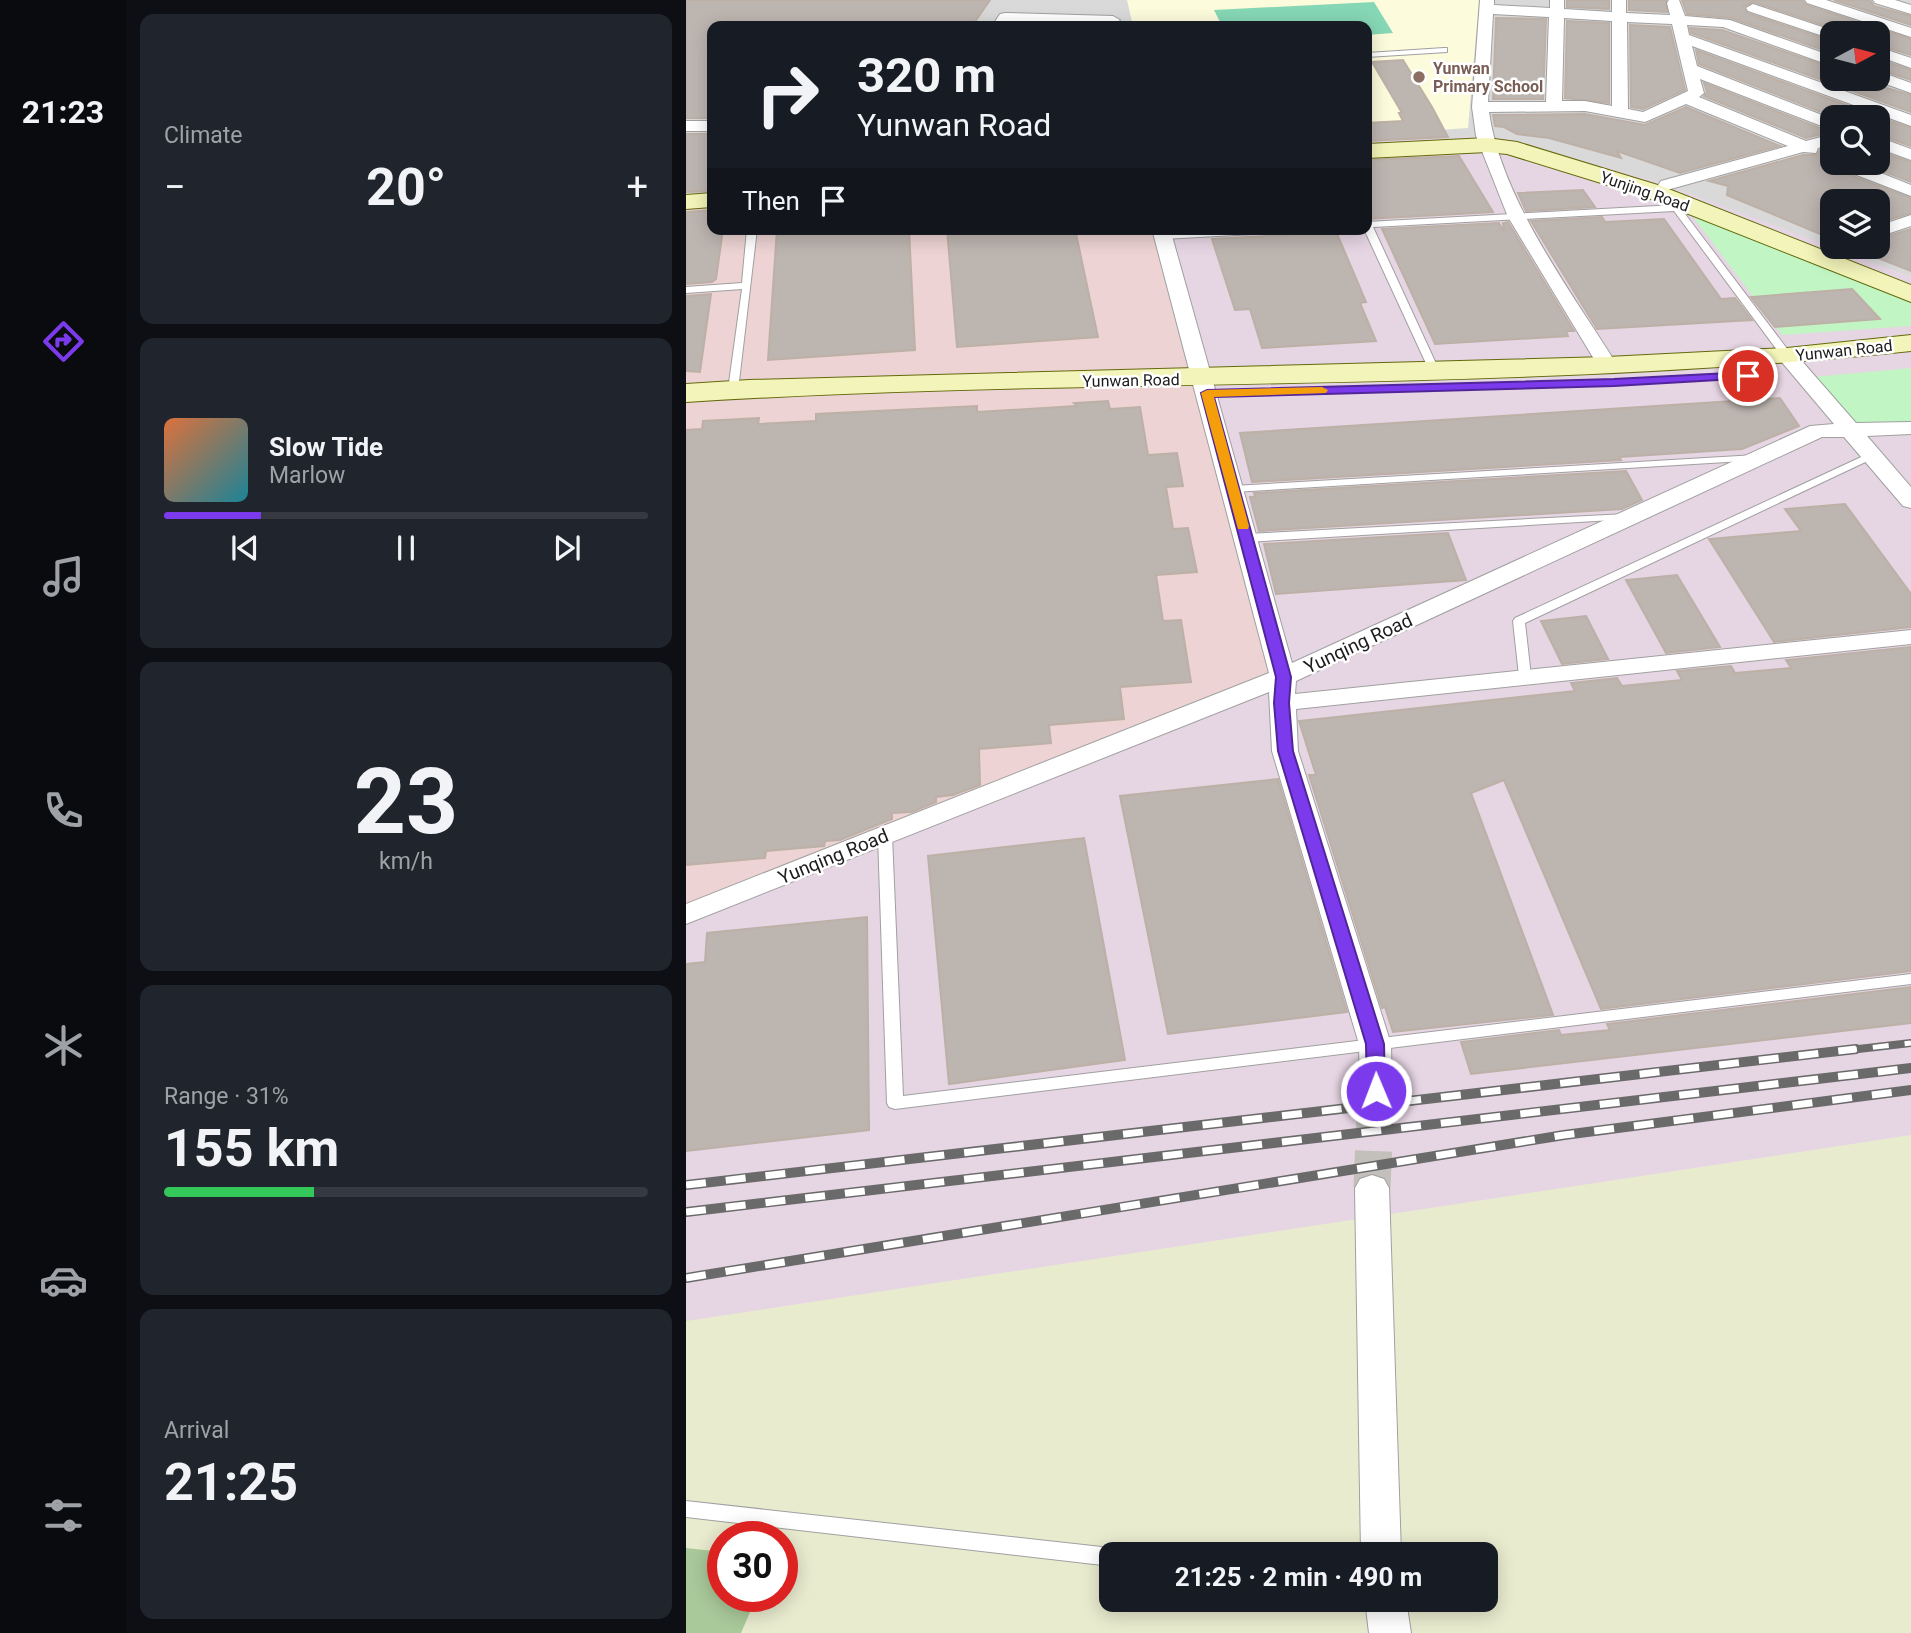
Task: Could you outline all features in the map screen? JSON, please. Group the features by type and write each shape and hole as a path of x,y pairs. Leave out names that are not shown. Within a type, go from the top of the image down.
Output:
{"main road":[{"name":"Yunjing Road","path":"1372,150 1508,139 1667,185 1820,243"},
{"name":"Yunjing Road","path":"1372,142 1486,141 1509,147 1652,191 1911,294"},
{"path":"686,202 707,200"},
{"path":"686,209 707,207"},
{"name":"Yunjing Road","path":"1863,259 1911,277"},
{"name":"Yunwan Road","path":"686,393 733,390 1614,383 1795,364 1911,342"},
{"name":"Yunwan Road","path":"686,409 1205,386 1434,370 1911,361"}],"street":[{"path":"1108,0 1113,21"},
{"path":"1812,0 1911,34"},
{"path":"1880,0 1911,10"},
{"path":"1725,23 1759,4 1820,30"},
{"path":"1606,365 1517,217 1486,141 1480,107 1487,5 1619,8 1677,5 1820,55"},
{"path":"1677,5 1690,69 1691,96"},
{"path":"1555,106 1557,6"},
{"path":"1619,8 1619,113"},
{"path":"1002,21 1004,17 1077,21"},
{"path":"1890,40 1911,34"},
{"path":"1682,37 1907,117"},
{"path":"1890,55 1911,63"},
{"path":"1480,107 1585,106 1645,117 1691,96 1820,60"},
{"path":"1690,69 1820,120"},
{"path":"1890,80 1911,88"},
{"path":"1691,96 1820,154"},
{"path":"686,126 707,126"},
{"path":"1667,185 1820,143"},
{"path":"1890,147 1911,155"},
{"path":"1872,175 1911,191"},
{"path":"1890,228 1911,220"},
{"path":"1163,235 1246,538 1283,690 1285,751 1375,1044 1376,1091"},
{"path":"1795,364 1911,501"},
{"name":"Yunqing Road","path":"686,915 885,836 1283,690 1631,517 1818,431 1911,428"},
{"path":"1283,690 1525,676 1911,637"},
{"path":"1372,1188 1381,1542"},
{"path":"1387,1612 1390,1633"}],"lane":[{"path":"1372,55 1444,50"},
{"path":"1372,225 1676,208 1795,364"},
{"path":"733,390 751,235"},
{"path":"1372,235 1434,370"},
{"path":"686,290 747,286"},
{"path":"1525,676 1520,621 1872,455"},
{"path":"1233,489 1760,458"},
{"path":"1246,538 1631,517"},
{"path":"885,836 895,1103 1911,979"},
{"path":"686,1509 1099,1556"}],"shaded area":[{"path":"686,0 1911,0 1911,277 1862,259 1890,259 1890,189 1820,189 1820,245 1372,144 1372,21 707,21 707,200 686,202"},
{"name":"Yunwan Primary School","path":"1127,0 1479,0 1468,128 1372,135 1372,21 1132,21"},
{"path":"1484,136 1508,139 1667,185 1820,243 1820,259 1863,259 1911,277 1911,1144 686,1325 686,915 1283,677 1165,235 1372,235 1372,142"},
{"path":"707,200 707,235 1165,235 1283,677 686,915 686,202"},
{"path":"1911,1135 1911,1633 686,1633 686,1321"}],"green space":[{"path":"1374,2 1393,33 1372,35 1372,21 1220,21 1214,10"},
{"path":"1688,210 1911,302 1911,326 1782,335"},
{"path":"1911,368 1911,423 1854,425 1813,377"},
{"path":"686,1548 707,1550 707,1612 750,1612 741,1633 686,1633"}],"building":[{"path":"686,0 990,0 975,21 707,21 707,118 686,118"},
{"path":"1567,0 1609,0 1609,9 1567,7"},
{"path":"1629,0 1666,0 1667,12 1629,10"},
{"path":"1682,0 1802,0 1806,5 1855,21 1820,21 1820,24 1754,2 1743,7 1747,13 1820,37 1820,49 1731,18 1687,14"},
{"path":"1834,0 1870,0 1874,6 1911,16 1911,25"},
{"path":"1496,18 1546,19 1543,99 1493,99"},
{"path":"1567,21 1609,23 1609,103 1565,98"},
{"path":"1630,25 1670,27 1685,90 1643,109 1631,107"},
{"path":"1690,28 1722,30 1820,64 1820,79 1691,33"},
{"path":"1890,32 1911,39 1911,55 1890,49"},
{"path":"1696,50 1846,105 1820,105 1820,112 1699,64"},
{"path":"1403,60 1448,137 1372,141 1372,123 1403,121 1399,113 1402,113 1372,62"},
{"path":"1890,63 1911,70 1911,80 1890,73"},
{"path":"1704,83 1820,128 1820,134 1806,138 1704,96 1707,92"},
{"path":"1890,89 1911,95 1911,112 1853,91 1890,91"},
{"path":"1686,107 1780,146 1680,173 1617,151 1621,158 1549,138 1517,134 1504,127 1495,126 1493,115 1585,114 1645,125"},
{"path":"1890,121 1911,128 1911,146 1890,139"},
{"path":"686,134 707,134 707,191 686,192"},
{"path":"1820,150 1820,175 1850,175 1887,189 1820,189 1820,234 1727,195 1728,186 1709,181 1803,155 1817,155"},
{"path":"1890,155 1911,162 1911,182 1890,174"},
{"path":"1459,156 1493,212 1372,219 1372,160"},
{"path":"1583,190 1595,207 1526,211 1518,193"},
{"path":"1890,190 1911,198 1911,213 1890,219"},
{"path":"707,210 707,235 722,235 716,279 712,282 686,284 686,212"},
{"path":"1602,217 1605,222 1664,219 1721,299 1735,298 1752,320 1597,329 1531,221"},
{"path":"1508,222 1574,331 1566,331 1568,336 1435,344 1382,229 1499,223 1504,232 1503,223"},
{"path":"1911,229 1911,271 1881,259 1890,259 1890,235"},
{"path":"777,235 909,235 915,350 768,360"},
{"path":"948,235 1076,235 1098,337 957,347"},
{"path":"1338,235 1366,302 1360,303 1376,341 1262,348 1250,309 1235,310 1212,239"},
{"path":"1852,289 1880,319 1775,327 1751,297"},
{"path":"711,294 700,372 686,371 686,296"},
{"path":"1780,398 1799,426 1742,449 1619,457 1621,460 1252,482 1240,433"},
{"path":"1108,401 1110,409 1140,407 1148,455 1177,453 1183,486 1166,487 1173,529 1188,528 1197,572 1156,575 1163,621 1181,620 1191,682 1120,687 1124,719 1049,725 1051,743 979,749 980,785 953,795 936,797 936,802 912,812 892,813 892,819 840,840 825,841 824,846 766,851 765,858 686,865 686,430 702,429 703,421 759,418 758,424 816,421 816,414 977,406 977,412 1077,406 1074,403"},
{"path":"1626,471 1642,500 1622,509 1259,531 1250,497 1255,497 1254,493"},
{"path":"1845,504 1911,594 1911,627 1774,642 1709,539 1801,531 1785,509"},
{"path":"1448,533 1466,580 1276,594 1264,544"},
{"path":"1677,575 1720,647 1666,653 1626,580"},
{"path":"1586,616 1608,659 1562,664 1541,621"},
{"path":"1911,647 1911,971 1601,1009 1504,780 1471,793 1553,1015 1393,1032 1385,1007 1382,1008 1309,775 1316,775 1299,721 1575,691 1571,683 1617,678 1622,686 1682,680 1677,671 1731,666 1735,673 1791,668 1786,660"},
{"path":"1278,779 1347,1012 1168,1034 1120,796"},
{"path":"1084,838 1125,1060 949,1084 928,856"},
{"path":"867,917 869,1130 686,1151 686,964 705,962 707,933"},
{"path":"1911,987 1911,1023 1471,1074 1461,1042 1559,1030 1561,1035 1610,1030 1607,1024"}],"tunnel":[{"path":"1372,1188 1376,1091"}],"railway":[{"path":"1841,1051 1911,1043"},
{"path":"686,1185 1856,1049"},
{"path":"686,1212 1911,1068"},
{"path":"686,1278 1564,1135 1911,1090"}],"slow traffic":[{"path":"1243,526 1207,393 1322,390"}],"place":[{"name":"Yunwan Primary School","path":"1419,77"}],"route":[{"path":"1376,1091 1375,1044 1285,751 1283,677 1207,393 1614,383 1748,376"}]}
